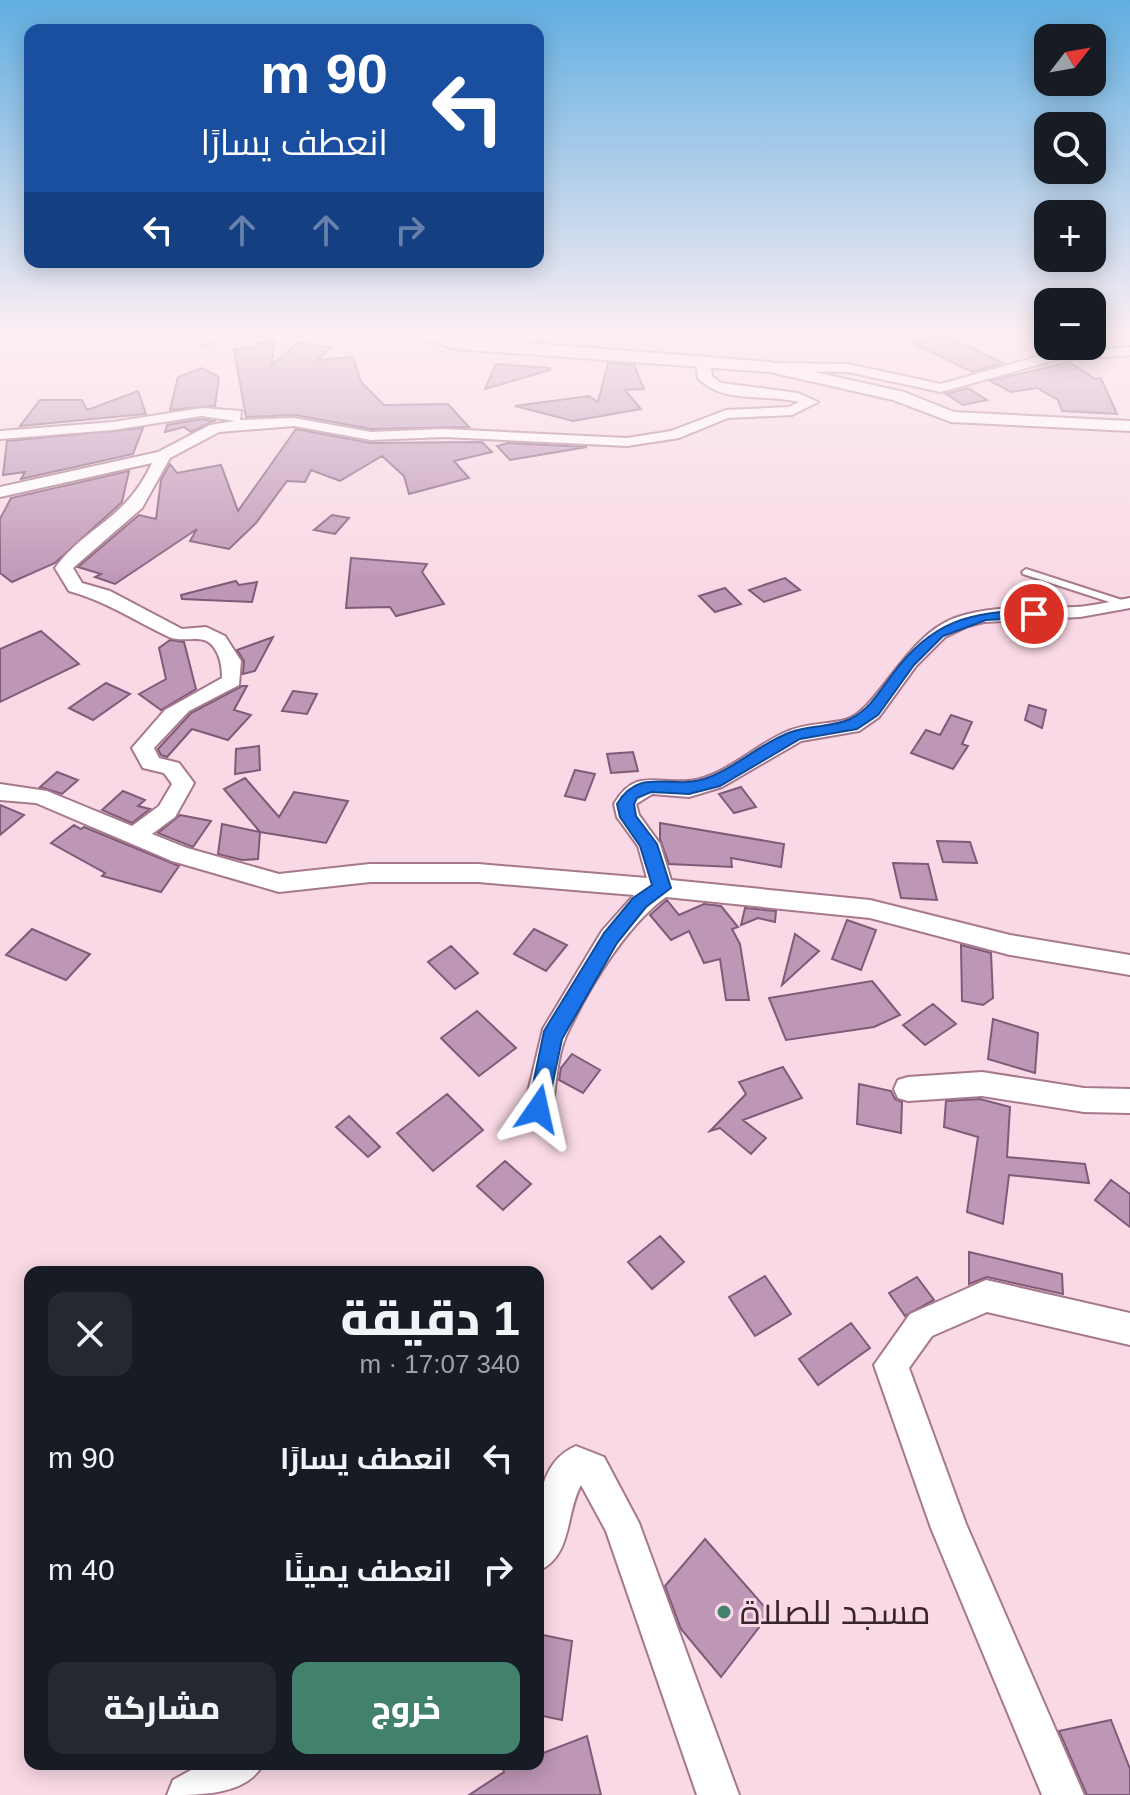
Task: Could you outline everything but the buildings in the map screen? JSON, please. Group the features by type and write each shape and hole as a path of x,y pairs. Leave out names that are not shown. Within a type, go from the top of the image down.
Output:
{"street":[{"path":"0,435 113,426 165,418"},
{"path":"236,418 236,425"},
{"path":"0,507 4,491 163,455 215,428 236,425 294,422 371,436 444,433 627,442 674,435 717,418"},
{"path":"966,418 1130,426"},
{"path":"136,835 167,811 183,783 171,768 151,763 143,748 159,724 181,704 232,681 231,661 218,640 206,633 179,635 154,624 104,595 75,587 64,568 80,547 110,529 134,507 163,455"},
{"path":"662,888 649,844 628,817 625,804 631,794 650,786 689,789 714,782 794,736 820,728 852,726 872,712 909,662 928,643 961,622 984,616 1080,612 1128,604"},
{"path":"0,792 39,796 180,855 279,883 370,873 478,873 662,888 870,909 1010,945 1130,965"},
{"path":"538,1109 552,1037 611,938 640,903 662,888"},
{"path":"908,1089 982,1084 1084,1100 1130,1101"},
{"path":"1063,1795 949,1528 891,1365 921,1325 986,1296 1130,1329"},
{"path":"544,1545 548,1541 563,1476 576,1464 592,1469 621,1523 718,1795"},
{"path":"188,1795 232,1770"}],"lane":[{"path":"1026,572 1128,604"}],"place":[{"name":"مسجد للصلاة","path":"724,1612"}],"route":[{"path":"538,1109 552,1037 629,913 662,888 649,844 628,817 625,804 631,794 650,786 689,789 714,782 794,736 820,728 852,726 872,712 909,662 938,633 984,616 1034,614"}]}
